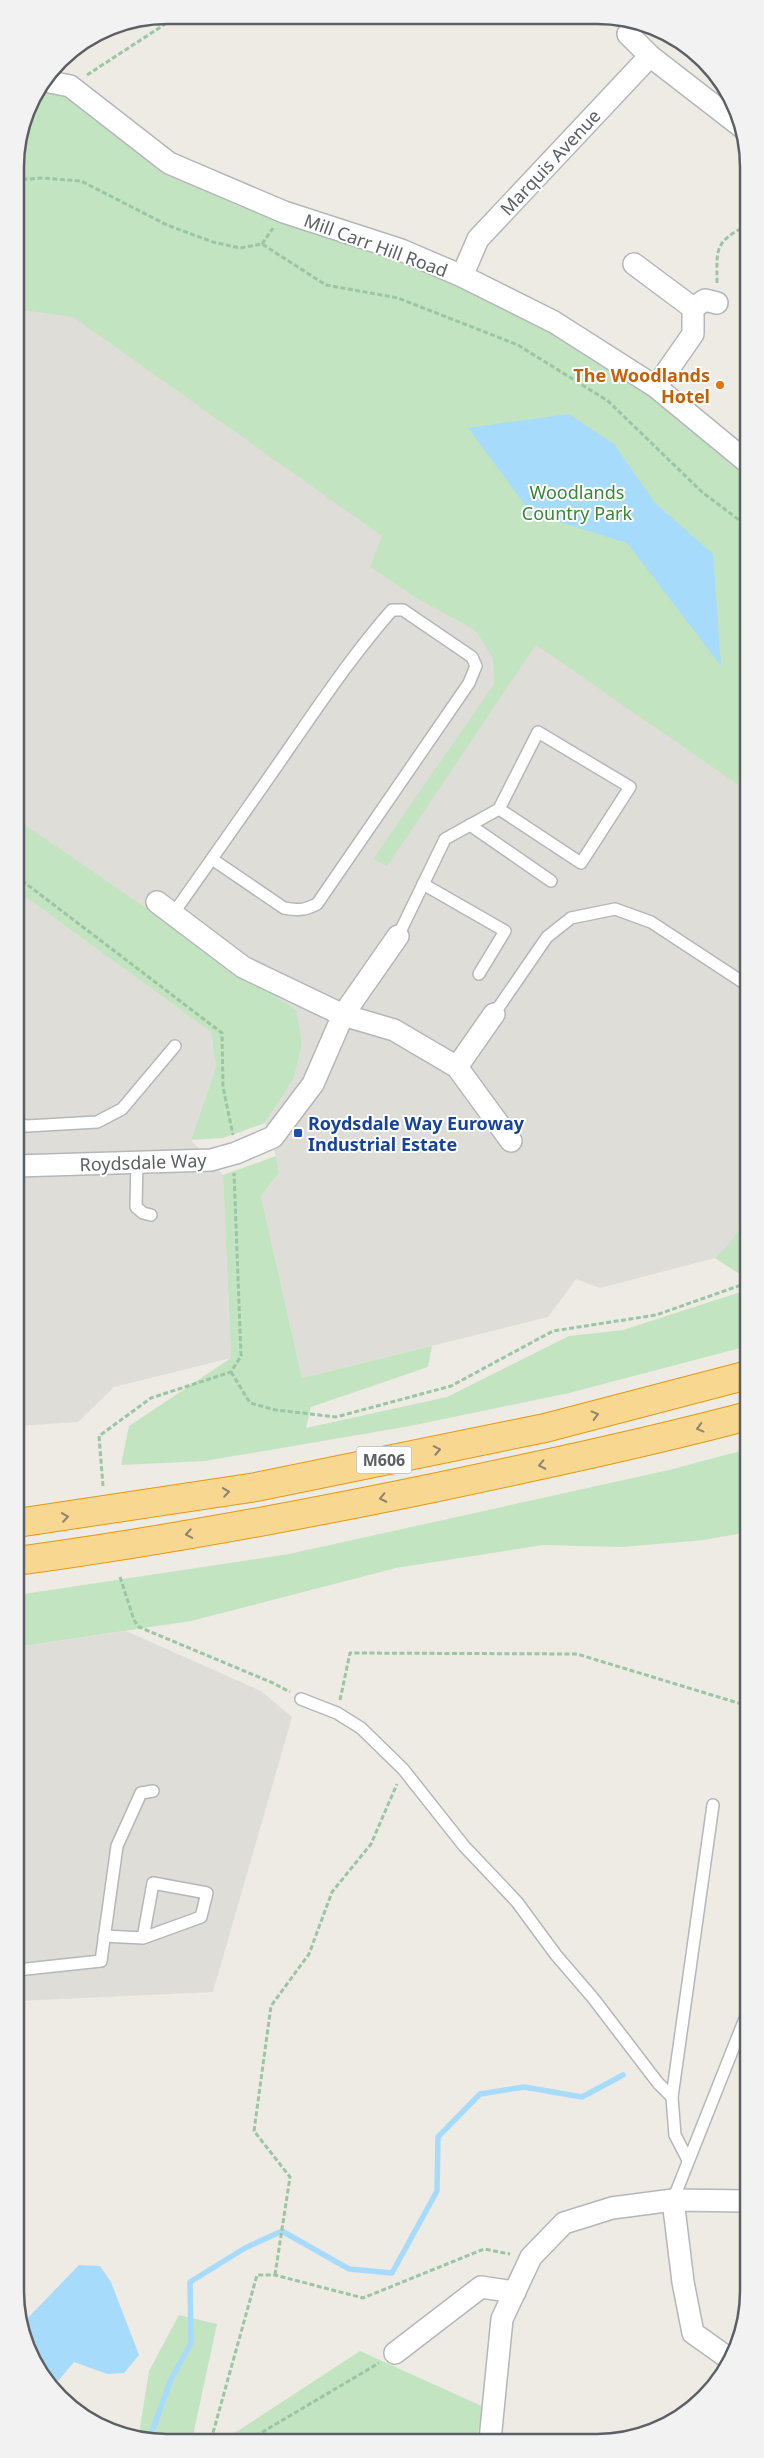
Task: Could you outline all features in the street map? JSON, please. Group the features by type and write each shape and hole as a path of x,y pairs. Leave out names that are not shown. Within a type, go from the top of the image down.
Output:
{"highway":[{"name":"M606","path":"24,1522 266,1485 545,1428 740,1377"},
{"name":"M606","path":"24,1560 89,1552 285,1518 632,1446 740,1418"}],"street":[{"path":"628,34 650,56 732,120"},
{"name":"Marquis Avenue","path":"462,276 478,239 650,56"},
{"name":"Mill Carr Hill Road","path":"51,82 70,86 170,163 284,212 401,250 462,276 554,322 656,387 740,457"},
{"path":"634,264 693,308"},
{"path":"693,308 705,300 717,303"},
{"path":"656,387 693,334 693,308"},
{"path":"165,908 243,967 343,1015 394,1030 457,1067 515,1145"},
{"name":"Roydsdale Way","path":"24,1166 211,1160 236,1153 273,1137 313,1084 343,1015 398,936"},
{"path":"457,1067 494,1014"},
{"path":"673,2200 683,2282 693,2333 724,2356"},
{"path":"491,2434 502,2319 531,2257 564,2223 612,2208 673,2200 740,2201"},
{"path":"395,2353 481,2287 515,2292"}],"lane":[{"path":"165,908 212,858 363,642 392,610 403,610 472,657 476,666 469,683 317,904 297,911 284,908 212,858"},
{"path":"398,936 445,839 499,809 538,732 630,787 581,862 499,809"},
{"path":"470,825 551,881"},
{"path":"423,884 505,931 479,974"},
{"path":"494,1014 547,937 571,918 615,909 651,922 740,980"},
{"path":"24,1125 97,1122 122,1109 174,1046"},
{"path":"137,1162 136,1207 143,1213 151,1215"},
{"path":"301,1699 337,1713 361,1728 403,1769 464,1846 517,1902 556,1955 593,1998 658,2083 672,2096"},
{"path":"24,1969 101,1961 117,1846 141,1793 153,1791"},
{"path":"688,2160 675,2135 672,2096 713,1805"},
{"path":"104,1936 144,1938 202,1918 207,1893 153,1883 144,1938"},
{"path":"673,2200 740,2031"}],"path":[{"path":"70,86 165,24"},
{"path":"24,179 42,178 81,181 167,225 213,242 240,248 262,244 326,285 398,298 518,345 608,401 702,492 740,521"},
{"path":"717,303 718,248 726,236 740,229"},
{"path":"24,882 222,1033 223,1087 236,1153 234,1172 241,1356 231,1372 150,1398 99,1436 104,1487"},
{"path":"231,1372 250,1403 276,1410 336,1417 451,1386 553,1332 656,1315 740,1286"},
{"path":"120,1577 134,1620 139,1627 273,1683 301,1699"},
{"path":"337,1713 350,1653 576,1654 740,1704"},
{"path":"275,2275 290,2177 254,2132 271,2006 309,1954 332,1892 371,1844 403,1769"},
{"path":"213,2434 257,2275 275,2275 363,2298 484,2249 531,2257"},
{"path":"259,2434 395,2353"}],"shaded area":[{"path":"24,282 740,786 740,1234 715,1258 600,1288 576,1279 548,1317 302,1378 261,1196 279,1173 276,1156 265,1123 294,1078 302,1044 126,896 24,825"},
{"path":"24,896 211,1032 216,1067 191,1140 223,1175 231,1358 114,1387 78,1422 24,1426"},
{"path":"126,1631 261,1691 292,1717 213,1992 24,2001 24,1646"}],"green space":[{"name":"Woodlands Country Park","path":"49,85 70,86 169,163 554,322 740,457 740,786 536,645 387,866 373,859 494,684 493,658 475,630 416,598 370,567 382,536 73,317 24,310 25,148 35,112"},
{"path":"24,824 296,1010 302,1044 294,1078 265,1123 223,1138 191,1140 216,1067 211,1032 24,896"},
{"path":"276,1156 279,1173 261,1196 302,1378 432,1346 428,1367 311,1407 306,1428 447,1397 569,1336 623,1330 740,1292 740,1348 569,1393 410,1426 205,1461 121,1465 129,1426 231,1358 223,1175"},
{"path":"740,1228 740,1274 715,1258 730,1243"},
{"path":"740,1451 740,1533 704,1540 622,1547 543,1545 396,1568 191,1621 24,1646 24,1594 289,1554 669,1470"},
{"path":"179,2315 217,2324 193,2434 139,2431 149,2371"},
{"path":"360,2351 484,2407 477,2434 233,2434"}],"water":[{"path":"568,414 614,444 654,502 713,554 721,666 627,543 531,513 468,428"},
{"path":"79,2265 100,2266 111,2282 139,2355 124,2373 107,2374 74,2362 57,2382 43,2363 31,2337 27,2319"}],"waterway":[{"path":"151,2433 171,2379 191,2343 190,2282 245,2248 282,2231 349,2269 392,2273 437,2191 438,2137 480,2094 524,2087 582,2097 623,2075"}],"place":[{"name":"The Woodlands Hotel","path":"720,385"},
{"name":"Roydsdale Way Euroway Industrial Estate","path":"298,1133"}]}
